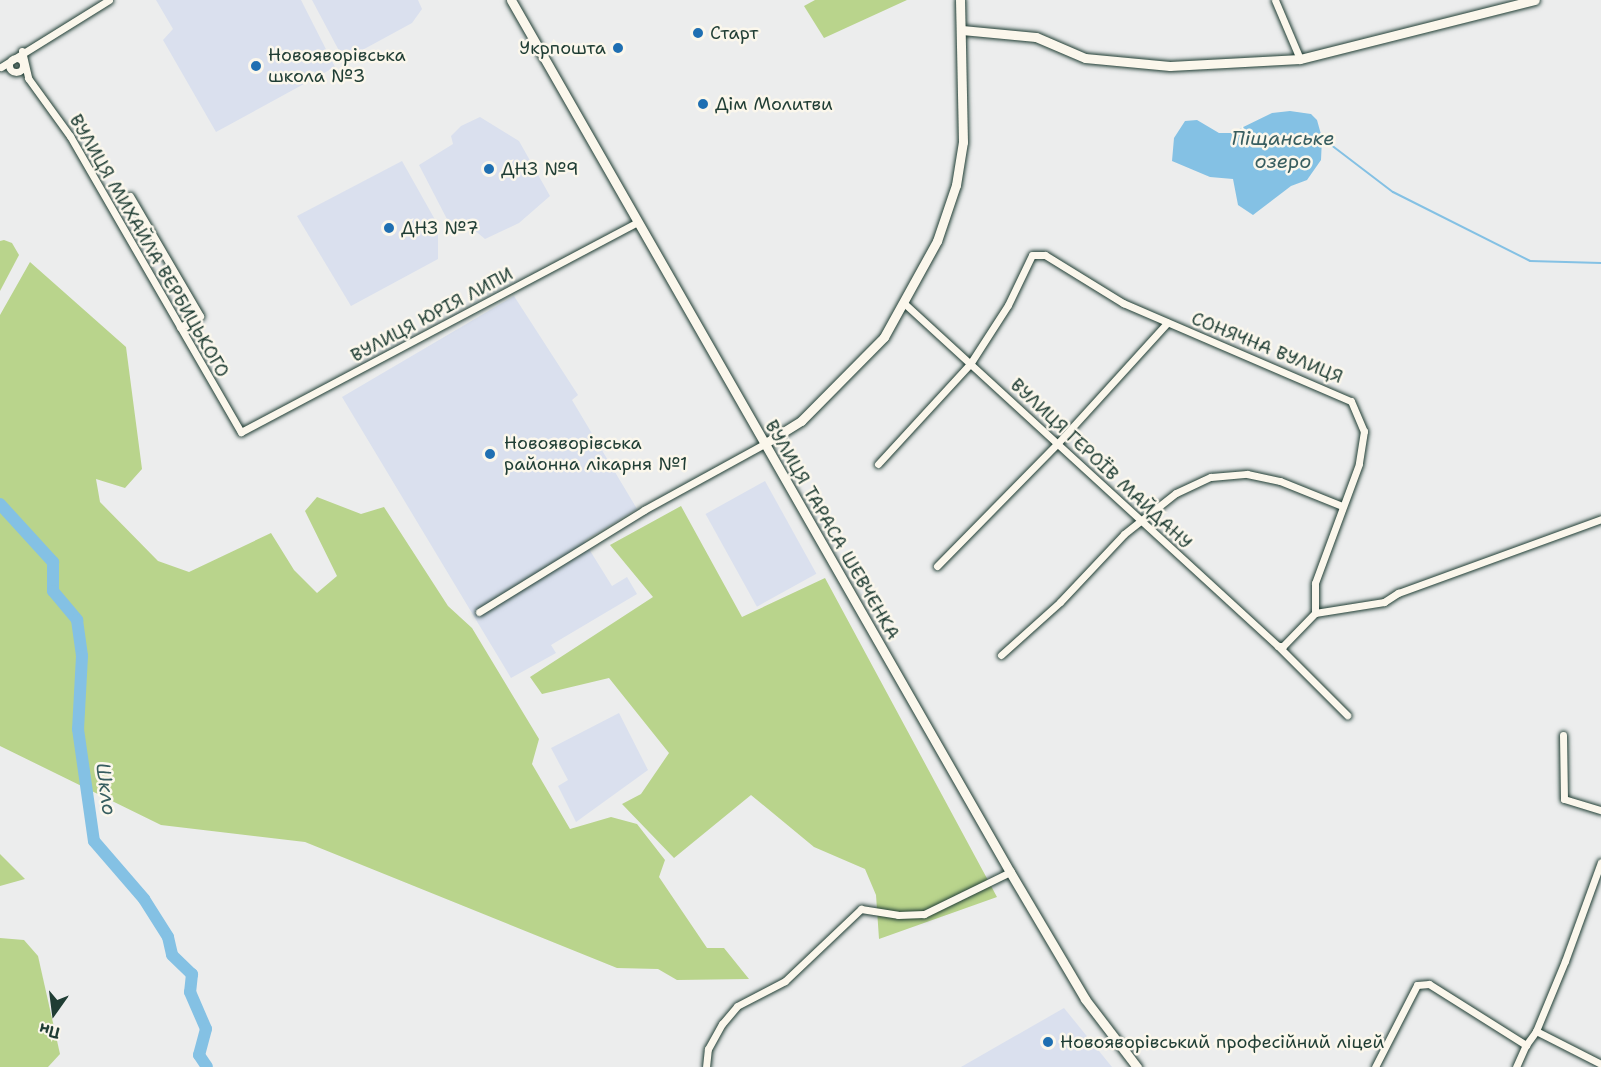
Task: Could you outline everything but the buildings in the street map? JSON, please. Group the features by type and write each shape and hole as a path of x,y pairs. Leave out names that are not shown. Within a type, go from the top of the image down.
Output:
{"street":[{"name":"ВУЛИЦЯ МИХАЙЛА ВЕРБИЦЬКОГО","path":"1,67 22,51 109,0"},
{"name":"ВУЛИЦЯ ТАРАСА ШЕВЧЕНКА","path":"511,0 1010,872 1085,999 1137,1067"},
{"path":"479,612 644,510 764,444 801,420 884,337 905,304 938,241 956,185 964,122 960,0"},
{"path":"1275,0 1300,59"},
{"path":"962,30 1036,37 1085,58 1149,64 1300,59 1535,0"},
{"name":"ВУЛИЦЯ МИХАЙЛА ВЕРБИЦЬКОГО","path":"22,51 28,78 76,145 241,432"},
{"path":"20,58 24,64 21,71 15,72 9,66 12,59 20,58"},
{"name":"ВУЛИЦЯ МИХАЙЛА ВЕРБИЦЬКОГО","path":"1,67 28,78"},
{"path":"130,196 200,316 180,327"},
{"name":"ВУЛИЦЯ ЮРІЯ ЛИПИ","path":"241,432 637,222"},
{"name":"СОНЯЧНА ВУЛИЦЯ","path":"970,364 1008,305 1026,263 1038,253 1167,323 1351,401 1364,430 1359,464 1315,583 1315,613"},
{"name":"ВУЛИЦЯ ГЕРОЇВ МАЙДАНУ","path":"905,304 1278,646 1347,715"},
{"path":"937,566 1057,444 1167,323"},
{"path":"879,464 970,364"},
{"path":"1001,655 1141,521 1176,493 1211,477 1247,474 1280,481 1342,506"},
{"path":"1278,646 1283,646 1315,613 1384,602 1398,593 1601,519"},
{"path":"1563,735 1564,799 1601,810"},
{"path":"1516,1067 1526,1045 1536,1031 1601,862"},
{"path":"706,1067 708,1049 722,1024 737,1006 785,981 861,909 898,915 924,914 1010,872"},
{"path":"1375,1067 1418,985 1429,984 1526,1045"},
{"path":"1536,1031 1601,1065"}],"shaded area":[{"name":"Новояворівська школа №3","path":"156,0 301,0 335,67 216,132 163,40 173,29"},
{"path":"312,0 418,0 422,9 412,23 344,60"},
{"path":"480,117 519,141 550,196 519,223 485,239 461,219 449,223 419,165 453,144 451,136 461,126"},
{"path":"402,161 438,225 438,259 351,306 297,216"},
{"name":"Новояворівська районна лікарня №1","path":"514,296 578,395 572,400 637,509 584,541 612,586 627,577 637,594 551,645 556,653 511,678 342,397"},
{"path":"765,481 816,574 757,607 706,514"},
{"path":"619,713 648,770 576,822 558,786 568,780 551,748"},
{"name":"Новояворівський професійний ліцей","path":"1064,1008 1112,1067 961,1067"}],"green space":[{"path":"815,0 907,0 824,38 804,6"},
{"path":"0,241 12,243 19,255 0,291"},
{"path":"30,262 126,347 142,469 125,488 96,479 100,502 158,561 189,572 271,533 294,570 317,593 337,576 305,511 317,497 361,514 384,507 448,606 472,628 539,739 532,764 570,829 611,817 637,824 665,860 659,877 707,948 724,948 749,979 677,980 658,969 617,968 305,842 161,825 0,746 0,315"},
{"path":"681,506 742,617 825,578 997,897 879,939 876,895 865,869 814,847 751,795 674,858 622,804 641,794 669,753 609,678 542,694 530,677 653,597 610,545"},
{"path":"0,854 25,879 0,886"},
{"path":"0,938 24,940 38,956 60,1054 48,1067 0,1067"}],"water":[{"name":"Піщанське озеро","path":"1290,111 1311,114 1317,120 1322,138 1321,160 1307,180 1291,186 1253,215 1238,205 1233,179 1210,177 1172,161 1174,138 1185,121 1197,120 1219,133 1231,133 1272,113"}],"waterway":[{"path":"1322,138 1393,192 1530,261 1601,263"},
{"name":"Шкло","path":"0,504 53,562 53,591 77,620 82,656 78,729 94,841 144,899 168,937 172,955 192,974 190,992 206,1029 199,1055 207,1067"}],"place":[{"name":"Старт","path":"698,33"},
{"name":"Укрпошта","path":"618,48"},
{"name":"Новояворівська школа №3","path":"256,66"},
{"name":"Дім Молитви","path":"703,104"},
{"name":"ДНЗ №9","path":"489,169"},
{"name":"ДНЗ №7","path":"389,228"},
{"name":"Новояворівська районна лікарня №1","path":"490,454"},
{"name":"Новояворівський професійний ліцей","path":"1048,1042"}]}
